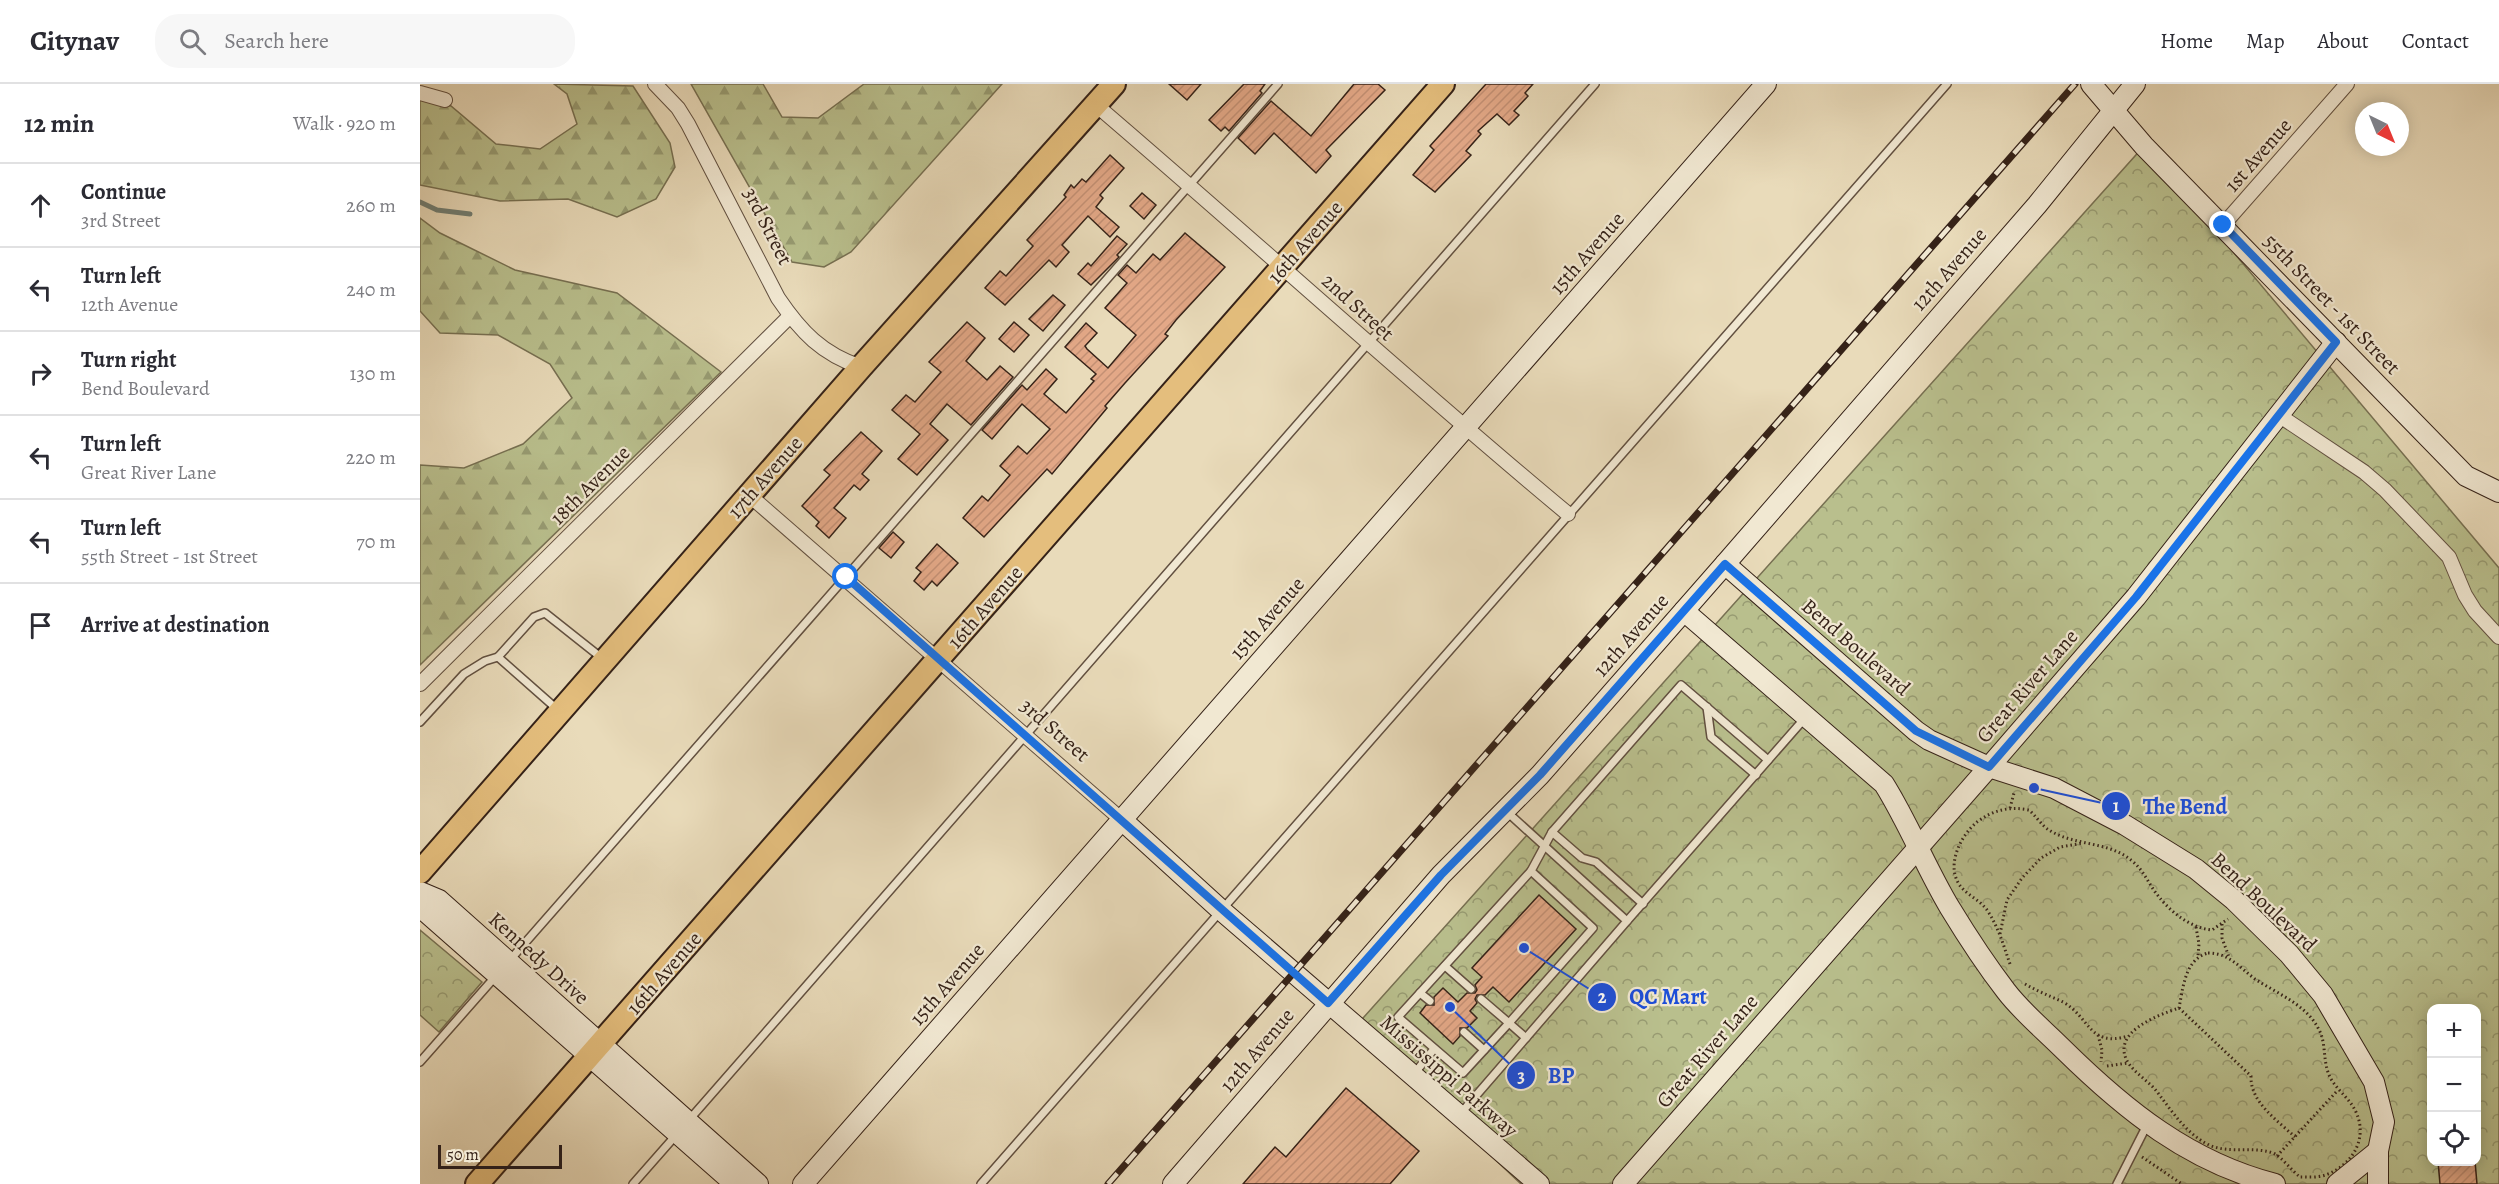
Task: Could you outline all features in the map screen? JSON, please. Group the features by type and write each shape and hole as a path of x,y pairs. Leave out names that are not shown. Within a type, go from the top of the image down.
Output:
{"main road":[{"name":"17th Avenue","path":"420,873 749,495 1114,84"},
{"name":"16th Avenue","path":"477,1184 1443,84"}],"street":[{"name":"15th Avenue","path":"803,1184 1766,84"},
{"name":"55th Street - 1st Street","path":"2091,84 2144,146 2466,476 2499,492"},
{"name":"12th Avenue","path":"1173,1184 1441,875 1540,775 1725,564 2037,205 2135,84"},
{"name":"1st Avenue","path":"2223,225 2348,84"},
{"name":"3rd Street","path":"662,86 688,124 773,288 790,316 823,349 838,359 861,368"},
{"path":"420,93 445,100"},
{"name":"2nd Street","path":"1096,105 1189,184 1368,345 1568,514"},
{"name":"18th Avenue","path":"420,684 790,316"},
{"name":"Great River Lane","path":"1623,1184 2136,597 2277,414 2336,342"},
{"path":"2277,414 2364,472 2385,490 2449,557 2465,595 2475,611 2499,637"},
{"name":"3rd Street","path":"749,495 846,577 1328,1003"},
{"name":"Bend Boulevard","path":"1725,564 1916,731 1989,767 2054,788 2124,825 2196,869 2241,907 2289,954 2323,995 2374,1082 2384,1122 2378,1151 2378,1184"},
{"path":"1684,610 1884,784 1951,909 2007,992 2105,1091 2148,1123 2202,1157 2249,1177 2275,1184"},
{"name":"Kennedy Drive","path":"420,892 439,900 502,968 682,1128 735,1184"},
{"name":"Kennedy Drive","path":"420,903 427,913 502,968"},
{"name":"Mississippi Parkway","path":"1328,1003 1539,1184"},
{"name":"Kennedy Drive","path":"682,1128 758,1184"},
{"path":"2337,1184 2378,1151"}],"lane":[{"path":"420,1062 1278,84"},
{"path":"633,1184 1595,84"},
{"path":"981,1184 1947,84"},
{"path":"420,722 464,674 484,661 498,657 534,617 545,613 605,660"},
{"path":"498,657 560,712"},
{"path":"1531,871 1593,928 1463,1073 1398,1017 1531,871 1552,832 1681,685 1768,760"},
{"path":"1707,707 1711,737 1756,775"},
{"path":"1459,1116 1807,717"},
{"path":"1506,811 1627,921"},
{"path":"1552,832 1582,858 1596,862 1643,904"},
{"path":"1445,966 1471,989"},
{"path":"1420,993 1430,1001"},
{"path":"1481,999 1526,1038"},
{"path":"1464,1032 1484,1050"},
{"path":"1412,1076 1434,1049"},
{"path":"2117,1184 2148,1123"}],"path":[{"path":"2014,971 2009,964 2000,935 1988,910 1959,885 1954,868 1956,853 1963,836 1990,813 2006,808 2030,810 2048,830 2085,843 2116,850 2131,859 2145,874 2159,897 2179,916 2196,927 2212,930 2241,907"},
{"path":"2000,935 2007,900 2022,878 2041,858 2060,848 2085,843"},
{"path":"2222,924 2222,938 2230,958"},
{"path":"2179,1008 2184,981 2191,964 2198,956 2199,944 2196,927"},
{"path":"2179,1008 2156,1015 2135,1029 2125,1048 2128,1063 2156,1090 2190,1133 2225,1150 2274,1154 2300,1177 2326,1175 2342,1167 2354,1155 2362,1133 2357,1113 2351,1102 2338,1090 2329,1076 2321,1034 2309,1016 2290,998 2254,978 2230,958 2218,953 2198,956"},
{"path":"2019,977 2024,984 2043,995 2064,1003 2097,1035 2105,1039 2116,1039 2130,1035"},
{"path":"2179,1008 2251,1076 2250,1089 2259,1103 2295,1137"},
{"path":"2097,1035 2102,1050 2100,1068"},
{"path":"2277,1156 2338,1090"},
{"path":"2133,1151 2182,1184"},
{"path":"2299,1184 2300,1177"}],"green space":[{"path":"554,84 633,86 670,143 675,167 656,199 617,217 568,199 500,201 420,185 420,99 451,106 496,144 540,149 577,124 567,94"},
{"path":"691,84 763,84 782,117 818,118 864,84 1002,84 851,252 824,267 792,262"},
{"path":"2144,146 2499,568 2499,1184 1521,1184 1355,1027"},
{"path":"420,218 440,233 515,270 617,293 721,372 420,665 420,465 464,468 523,444 572,398 550,364 498,335 440,333 420,311"},
{"path":"420,930 482,982 439,1032 420,1015"}],"building":[{"path":"1169,84 1201,84 1187,100"},
{"path":"1244,84 1265,84 1260,91 1262,93 1229,131 1225,127 1221,131 1209,120"},
{"path":"1354,84 1378,84 1385,90 1326,150 1331,156 1316,173 1274,133 1255,154 1238,138 1271,101 1311,136"},
{"path":"1486,84 1533,84 1525,93 1528,96 1514,111 1519,115 1509,125 1497,114 1478,131 1481,134 1466,151 1471,155 1435,192 1413,175 1434,150 1430,146"},
{"path":"1110,155 1124,168 1100,195 1103,198 1096,207 1119,227 1110,237 1088,216 1062,245 1069,252 1056,267 1049,260 1005,305 985,288 1000,271 1006,276 1033,246 1027,240 1066,197 1064,195 1071,185 1074,188 1082,179 1086,182"},
{"path":"1142,193 1156,205 1144,219 1130,206"},
{"path":"1185,233 1225,267 1176,320 1165,334 1168,336 1105,406 1107,408 1052,474 1047,469 984,537 963,518 982,496 988,501 1010,475 1000,466 1018,446 1027,454 1050,429 1022,404 992,439 982,430 1022,385 1027,390 1046,369 1057,379 1044,394 1066,413 1094,381 1091,379 1096,374 1065,347 1086,323 1097,333 1085,346 1108,368 1136,335 1105,308 1127,283 1118,275 1127,265 1136,273 1153,254 1160,260"},
{"path":"1117,236 1127,244 1117,255 1119,257 1091,285 1078,274 1088,263 1091,266"},
{"path":"1053,295 1065,305 1043,331 1029,319"},
{"path":"967,322 985,338 966,361 987,380 1000,366 1013,377 971,425 947,404 930,424 948,440 917,475 898,459 920,434 892,410 906,395 915,402 941,372 929,362"},
{"path":"1014,322 1029,335 1014,352 999,339"},
{"path":"861,432 882,451 862,474 869,480 860,490 854,485 834,508 846,518 829,538 816,526 819,522 802,506 830,475 824,470"},
{"path":"893,532 904,542 891,558 879,548"},
{"path":"937,544 958,563 937,586 932,581 924,590 914,581 921,572 916,568"},
{"path":"1539,895 1576,929 1509,1002 1493,987 1485,995 1477,995 1475,999 1477,1003 1470,1011 1477,1018 1467,1028 1460,1028 1460,1036 1453,1044 1420,1013 1426,1005 1434,1005 1434,997 1443,988 1458,1002 1467,993 1475,993 1477,990 1475,985 1482,977 1472,968"},
{"path":"1346,1088 1419,1151 1390,1184 1243,1184 1275,1147 1286,1157"},
{"path":"2438,1166 2475,1166 2477,1184 2440,1184"}],"waterway":[{"path":"420,202 437,210 470,214"}],"railway":[{"path":"1108,1184 2075,84"}],"place":[{"name":"The Bend","path":"2034,788"},
{"name":"QC Mart","path":"1524,948"},
{"name":"BP","path":"1450,1007"}],"route":[{"path":"846,577 1328,1003 1441,875 1540,775 1725,564 1916,731 1929,740 1989,767 2136,597 2277,414 2336,342 2223,225"}]}
